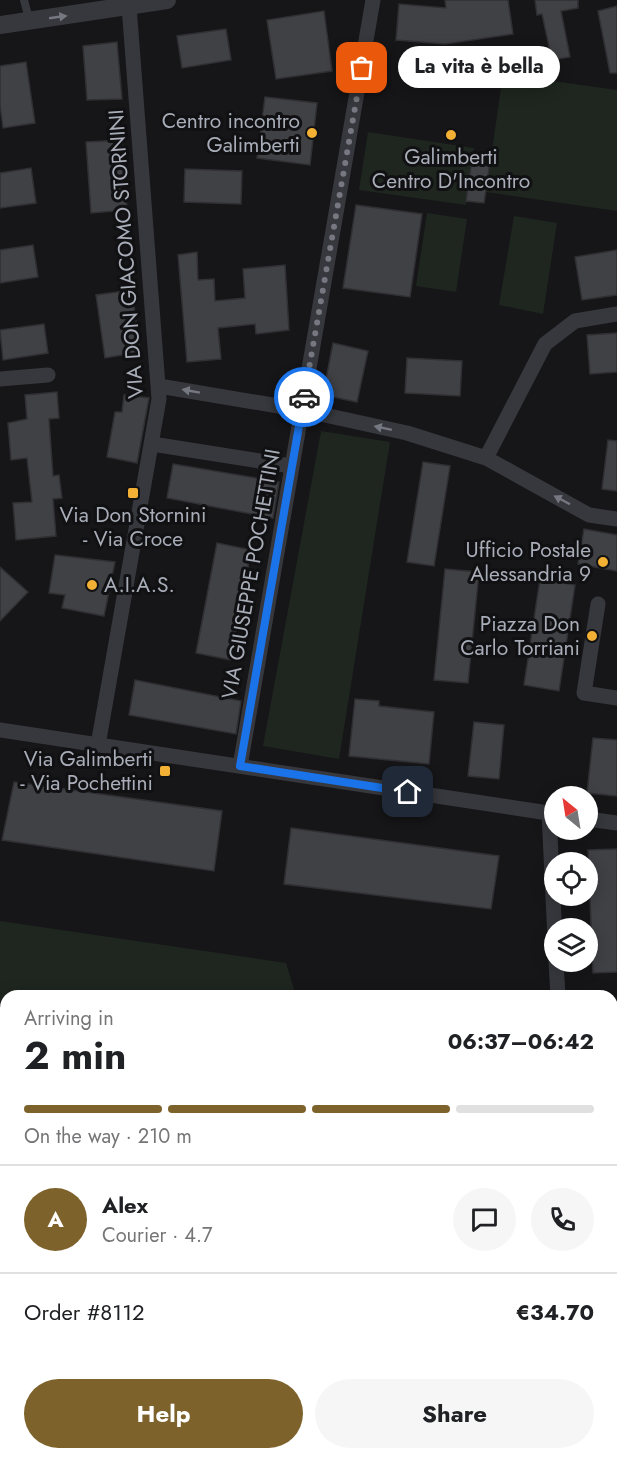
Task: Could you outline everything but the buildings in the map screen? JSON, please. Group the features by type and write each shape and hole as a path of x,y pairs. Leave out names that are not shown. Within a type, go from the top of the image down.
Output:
{"street":[{"path":"0,25 167,0"},
{"name":"VIA GIUSEPPE POCHETTINI","path":"240,766 374,0"},
{"name":"VIA DON GIACOMO STORNINI","path":"98,745 158,412 159,386 129,6"},
{"path":"486,458 545,344 575,321 617,314"},
{"path":"0,379 48,375"},
{"path":"159,386 302,410 407,433 486,458 589,515 617,519"},
{"path":"152,444 291,466"},
{"path":"598,604 584,693 617,698"},
{"path":"0,730 544,813"},
{"path":"598,821 617,824"},
{"path":"553,840 554,918"},
{"path":"557,972 558,990"}],"lane":[{"path":"24,0 29,21"}],"shaded area":[{"path":"503,74 617,90 617,211 486,192"},
{"path":"368,132 474,148 466,205 359,190"},
{"path":"427,213 467,219 456,292 416,286"},
{"path":"514,216 557,223 543,314 499,305"},
{"path":"321,431 390,442 339,759 263,746"},
{"path":"0,921 286,963 294,990 0,990"}],"way so far":[{"path":"304,397 362,68"}],"place":[{"name":"La vita è bella","path":"362,68"},
{"name":"Centro incontro Galimberti","path":"312,133"},
{"name":"Galimberti Centro D'Incontro","path":"451,135"},
{"name":"Via Don Stornini - Via Croce","path":"133,493"},
{"name":"Ufficio Postale Alessandria 9","path":"603,562"},
{"name":"A.I.A.S.","path":"92,585"},
{"name":"Piazza Don Carlo Torriani","path":"592,636"},
{"name":"Via Galimberti - Via Pochettini","path":"165,771"}],"route":[{"path":"304,397 240,766 408,792"}]}
